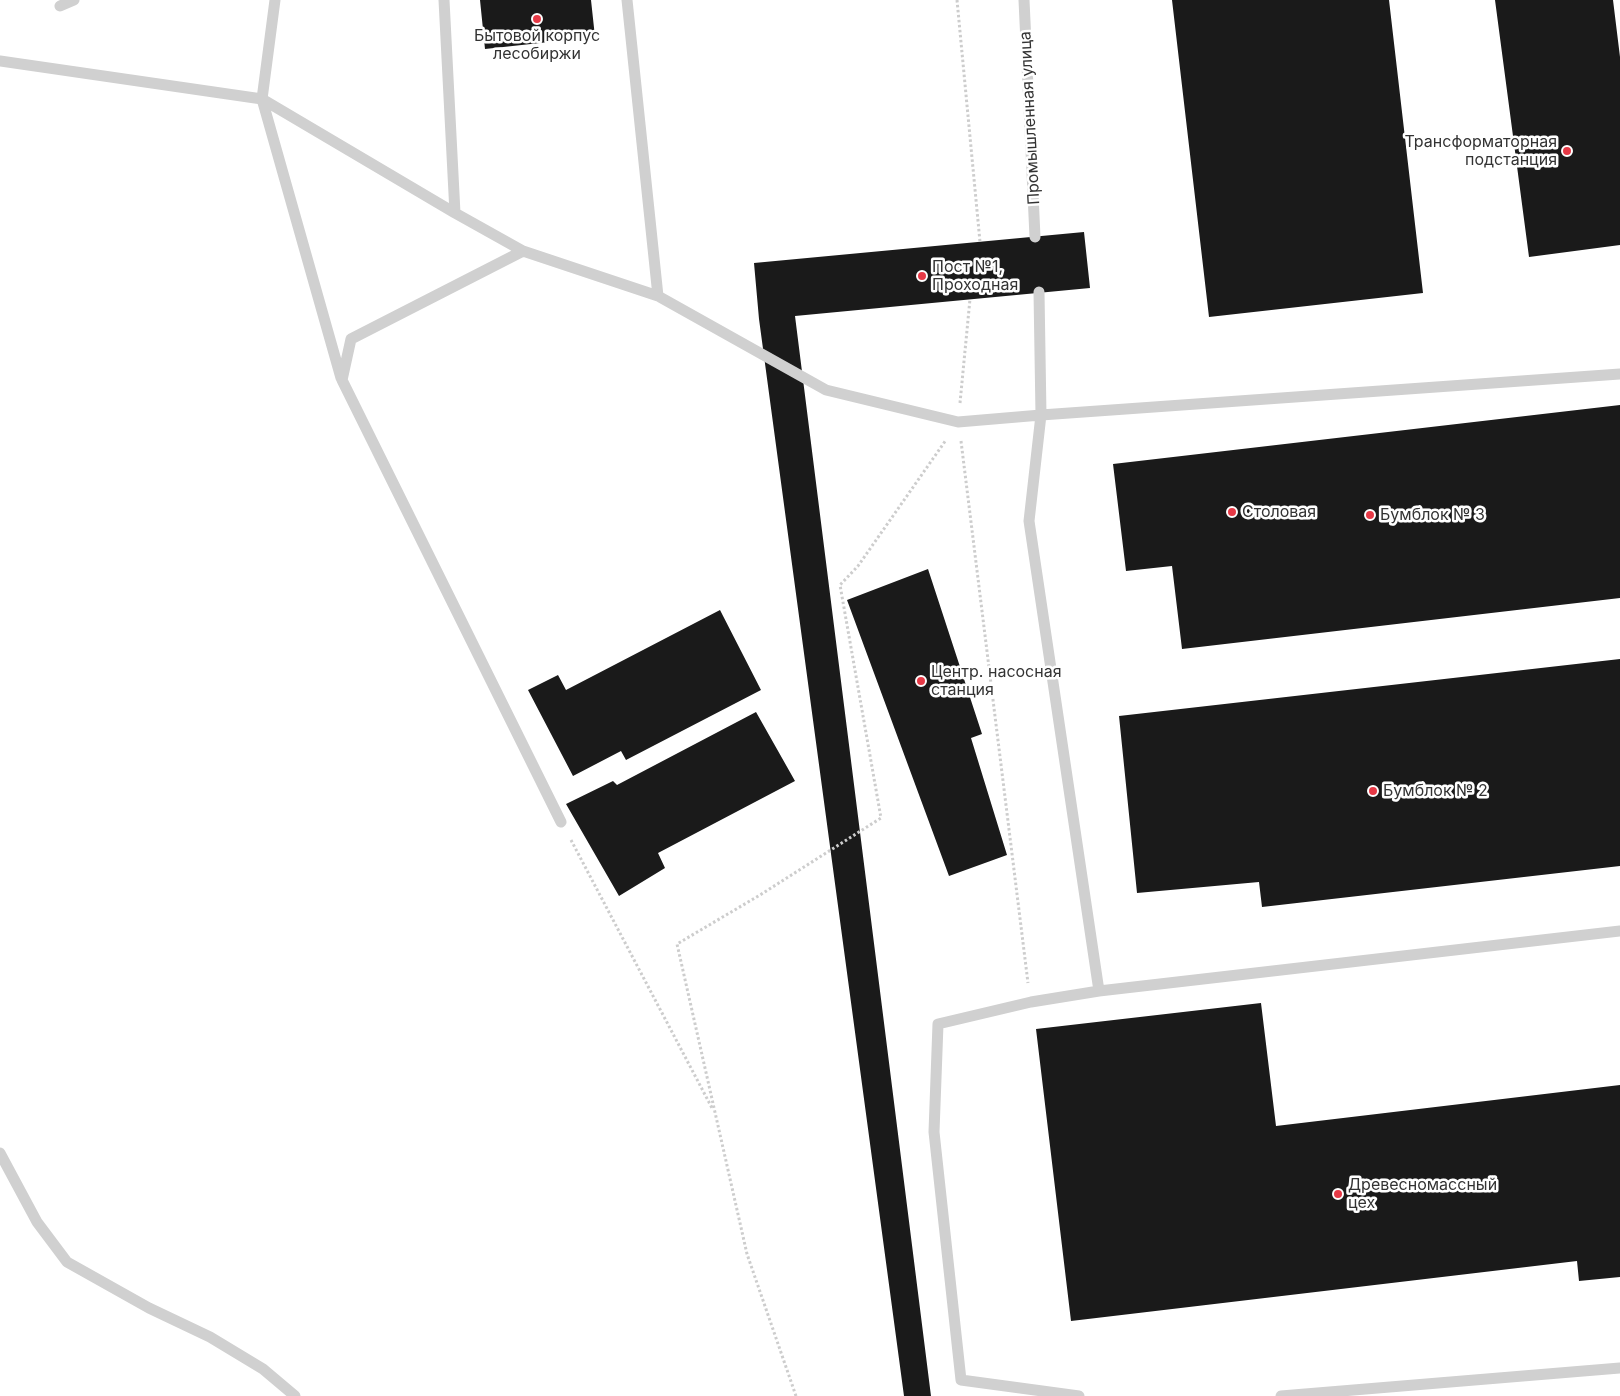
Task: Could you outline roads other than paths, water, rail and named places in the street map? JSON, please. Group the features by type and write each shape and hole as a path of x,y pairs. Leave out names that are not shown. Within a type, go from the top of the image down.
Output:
{"lane":[{"path":"60,6 74,0"},
{"path":"275,0 262,99 342,380 561,822"},
{"path":"444,0 455,213"},
{"path":"626,0 658,296"},
{"name":"Промышленная улица","path":"1024,0 1035,237"},
{"path":"0,61 262,99 455,213 524,251 658,296 826,390 958,422 1620,374"},
{"path":"342,380 350,339 524,251"},
{"path":"1039,292 1041,415 1029,521 1099,991"},
{"path":"1079,1396 961,1380 934,1132 938,1024 1031,1002 1099,991 1620,931"},
{"path":"0,1153 37,1222 67,1262 149,1308 210,1337 263,1369 295,1396"},
{"path":"1281,1396 1620,1368"}],"place":[{"name":"Бытовой корпус лесобиржи","path":"537,19"},
{"name":"Трансформаторная подстанция","path":"1567,151"},
{"name":"Пост №1, Проходная","path":"922,276"},
{"name":"Столовая","path":"1232,512"},
{"name":"Бумблок № 3","path":"1370,515"},
{"name":"Центр. насосная станция","path":"921,681"},
{"name":"Бумблок № 2","path":"1373,791"},
{"name":"Древесномассный цех","path":"1338,1194"}]}
